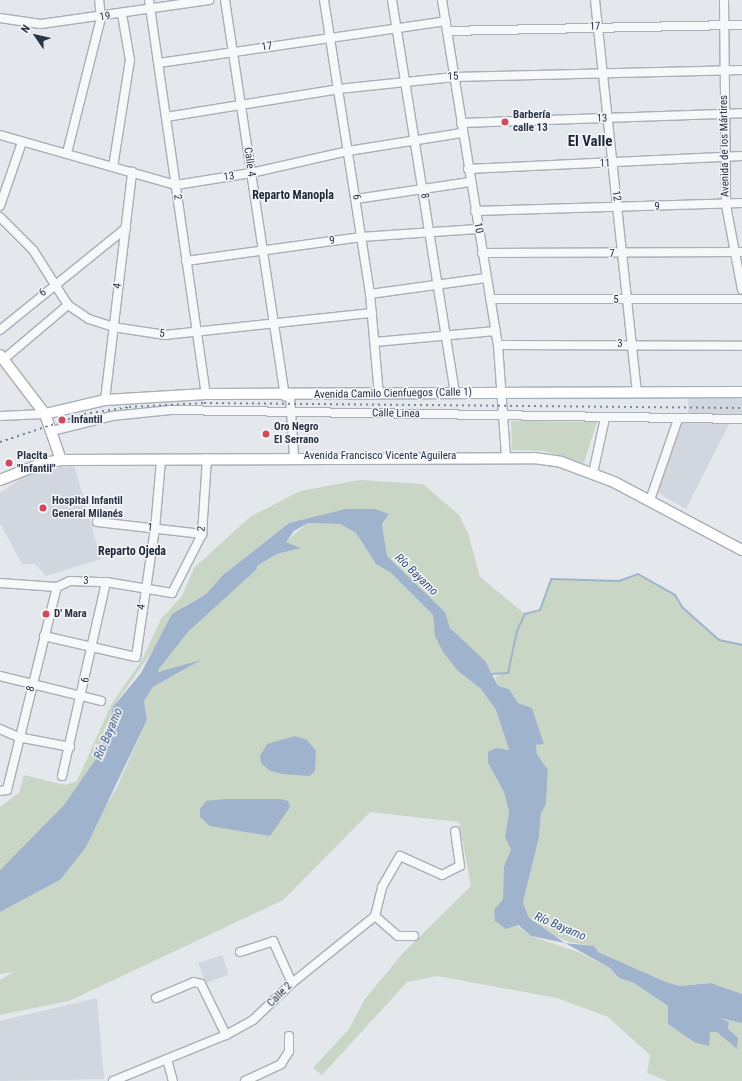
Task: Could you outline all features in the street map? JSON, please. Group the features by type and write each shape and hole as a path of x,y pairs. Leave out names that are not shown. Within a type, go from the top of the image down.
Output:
{"main road":[{"path":"2,357 45,414 54,434 61,460"},
{"name":"Avenida Camilo Cienfuegos (Calle 1)","path":"45,414 105,400 206,394 287,396 455,392 742,392"},
{"path":"40,464 54,454 54,434"},
{"name":"Avenida Francisco Vicente Aguilera","path":"0,480 40,464 61,460 161,461 207,458 294,456 506,456 561,462 593,473 650,500 742,550"}],"street":[{"path":"67,153 101,18 99,0"},
{"name":"19","path":"0,18 40,24 101,18 122,14 149,4 209,0"},
{"name":"Calle 4","path":"225,0 263,250 287,396 291,412 294,456"},
{"name":"6","path":"324,0 370,294 379,394"},
{"name":"8","path":"392,0 455,392"},
{"name":"10","path":"442,0 462,134 498,344 506,416 506,456"},
{"name":"12","path":"595,0 606,119 624,254 627,300 637,392"},
{"name":"Avenida de los Mártires","path":"724,0 726,205 738,253 742,290"},
{"name":"2","path":"149,4 159,63 206,394"},
{"path":"113,166 130,60 122,14"},
{"name":"17","path":"159,63 397,26 446,21"},
{"name":"17","path":"447,31 742,24"},
{"name":"15","path":"166,117 338,89 454,77 602,74 724,69 742,70"},
{"name":"13","path":"461,123 742,113"},
{"name":"13","path":"0,135 176,185 251,173 348,151 462,134"},
{"path":"0,206 22,142"},
{"name":"11","path":"468,169 725,159 742,156"},
{"name":"4","path":"105,400 132,172"},
{"path":"356,199 470,182"},
{"name":"9","path":"475,211 618,209 726,205 742,203"},
{"name":"5","path":"0,217 33,250 68,305 89,319 113,327 165,335 197,333 372,313"},
{"name":"6","path":"0,330 54,284 126,228"},
{"name":"9","path":"186,261 361,237 430,235 478,229"},
{"name":"7","path":"482,253 738,253"},
{"path":"370,294 438,287 486,278"},
{"name":"5","path":"490,299 742,299"},
{"path":"2,357 68,305"},
{"path":"375,342 496,331"},
{"name":"3","path":"498,344 742,346"},
{"name":"Calle Linea","path":"54,434 112,416 171,410 742,419"},
{"path":"0,416 45,414"},
{"path":"593,473 605,418"},
{"path":"650,500 678,419"},
{"name":"2","path":"172,593 202,534 207,458"},
{"name":"4","path":"93,648 136,657 155,529 161,461"},
{"name":"1","path":"97,522 202,534"},
{"name":"3","path":"0,583 57,588 70,581 106,582 145,590 172,593"},
{"name":"6","path":"62,776 83,697 106,582"},
{"name":"8","path":"3,790 57,588"},
{"path":"44,636 93,648"},
{"path":"0,676 31,686 101,701"},
{"path":"0,729 18,737 70,747"},
{"path":"414,936 398,936 375,916 382,887 400,856 442,875 460,866 455,831"},
{"name":"Calle 2","path":"113,1081 226,1035 253,1020 292,982 375,916"},
{"path":"240,952 273,941 292,982"},
{"path":"156,998 194,982 201,984 226,1035"},
{"path":"245,1081 269,1071 286,1058 289,1036"},
{"path":"167,1059 173,1081"}],"shaded area":[{"path":"688,396 742,396 742,414 688,414"},
{"path":"677,421 729,424 686,509 655,491"},
{"name":"Hospital Infantil General Milanés","path":"74,465 101,559 46,576 35,564 22,564 0,523 0,493 29,473"},
{"path":"222,955 229,975 205,983 198,963"},
{"path":"97,998 104,1079 0,1081 0,1021"}],"green space":[{"path":"511,421 597,422 584,463 544,451 512,450"},
{"path":"360,480 423,484 459,515 468,533 480,577 525,614 540,610 551,579 619,581 638,574 675,595 682,607 718,640 742,645 742,994 711,983 680,986 666,982 598,952 594,946 569,942 540,929 529,918 523,904 539,837 541,812 546,804 548,770 537,754 536,745 544,744 532,708 518,703 509,689 498,686 495,677 505,673 493,674 450,628 445,612 387,556 382,524 389,514 317,517 289,523 223,575 206,594 184,606 113,707 100,753 64,805 0,870 0,807 19,793 24,775 65,785 77,781 111,705 142,660 161,619 182,596 194,568 250,517 300,491"},
{"path":"308,523 340,524 356,533 376,564 390,572 433,615 433,623 458,671 481,689 496,710 509,750 496,748 488,763 504,792 509,812 505,837 511,850 504,866 503,899 494,910 531,936 578,952 610,968 619,978 634,983 668,1006 668,1024 694,1042 710,1032 728,1029 729,1022 708,1013 707,1009 742,1016 742,1081 667,1081 647,1073 650,1055 608,1017 557,998 437,976 407,982 322,1075 313,1068 349,1029 365,999 402,954 471,886 459,822 370,812 283,900 69,1001 0,1015 0,980 14,972 0,974 0,912 60,880 116,789 147,720 144,701 153,687 198,662 158,672 163,648 185,620 223,586 277,554 300,548 285,542"}],"water":[{"path":"346,509 375,509 389,514 382,524 387,556 445,612 450,628 485,661 498,686 509,689 518,703 532,708 544,744 536,745 537,754 548,770 546,804 541,813 539,837 523,903 529,918 565,943 531,936 518,925 506,929 495,921 494,910 503,899 504,866 511,850 505,837 509,812 504,792 488,763 488,752 496,748 509,750 496,710 481,689 458,671 443,652 435,636 433,615 390,572 376,564 356,533 340,524 308,523 294,531 286,542 301,548 277,554 223,586 185,620 163,648 158,672 201,660 153,687 144,701 147,720 86,847 60,880 0,912 0,870 64,805 100,753 113,707 141,673 172,614 206,594 223,575 289,523"},
{"path":"295,736 307,740 316,751 315,771 310,776 283,774 270,771 261,763 260,756 267,744"},
{"path":"225,799 281,799 288,801 290,807 270,836 210,826 200,817 200,809 206,801"},
{"path":"565,943 594,946 598,952 666,982 680,986 711,983 742,994 742,1016 707,1009 708,1013 729,1022 728,1029 738,1038 737,1049 717,1032 710,1032 709,1046 694,1042 668,1024 668,1006 634,983 619,978 610,968"}],"waterway":[{"name":"Río Bayamo","path":"154,665 183,628 251,566"},
{"path":"492,674 508,673 517,631 525,614 540,610 551,579 619,581 638,574 675,595 682,607 719,640 742,645"},
{"name":"Río Bayamo","path":"694,1006 742,1017"}],"railway":[{"path":"0,442 84,414 129,407 204,403 742,408"}],"place":[{"name":"Barbería calle 13","path":"505,122"},
{"name":"Infantil","path":"62,420"},
{"name":"Oro Negro El Serrano","path":"266,434"},
{"name":"Placita \"Infantil\"","path":"9,463"},
{"name":"Hospital Infantil General Milanés","path":"43,508"},
{"name":"D' Mara","path":"46,614"}],"district":[{"name":"El Valle","path":"590,142"},
{"name":"Reparto Manopla","path":"293,196"},
{"name":"Reparto Ojeda","path":"132,552"}]}
